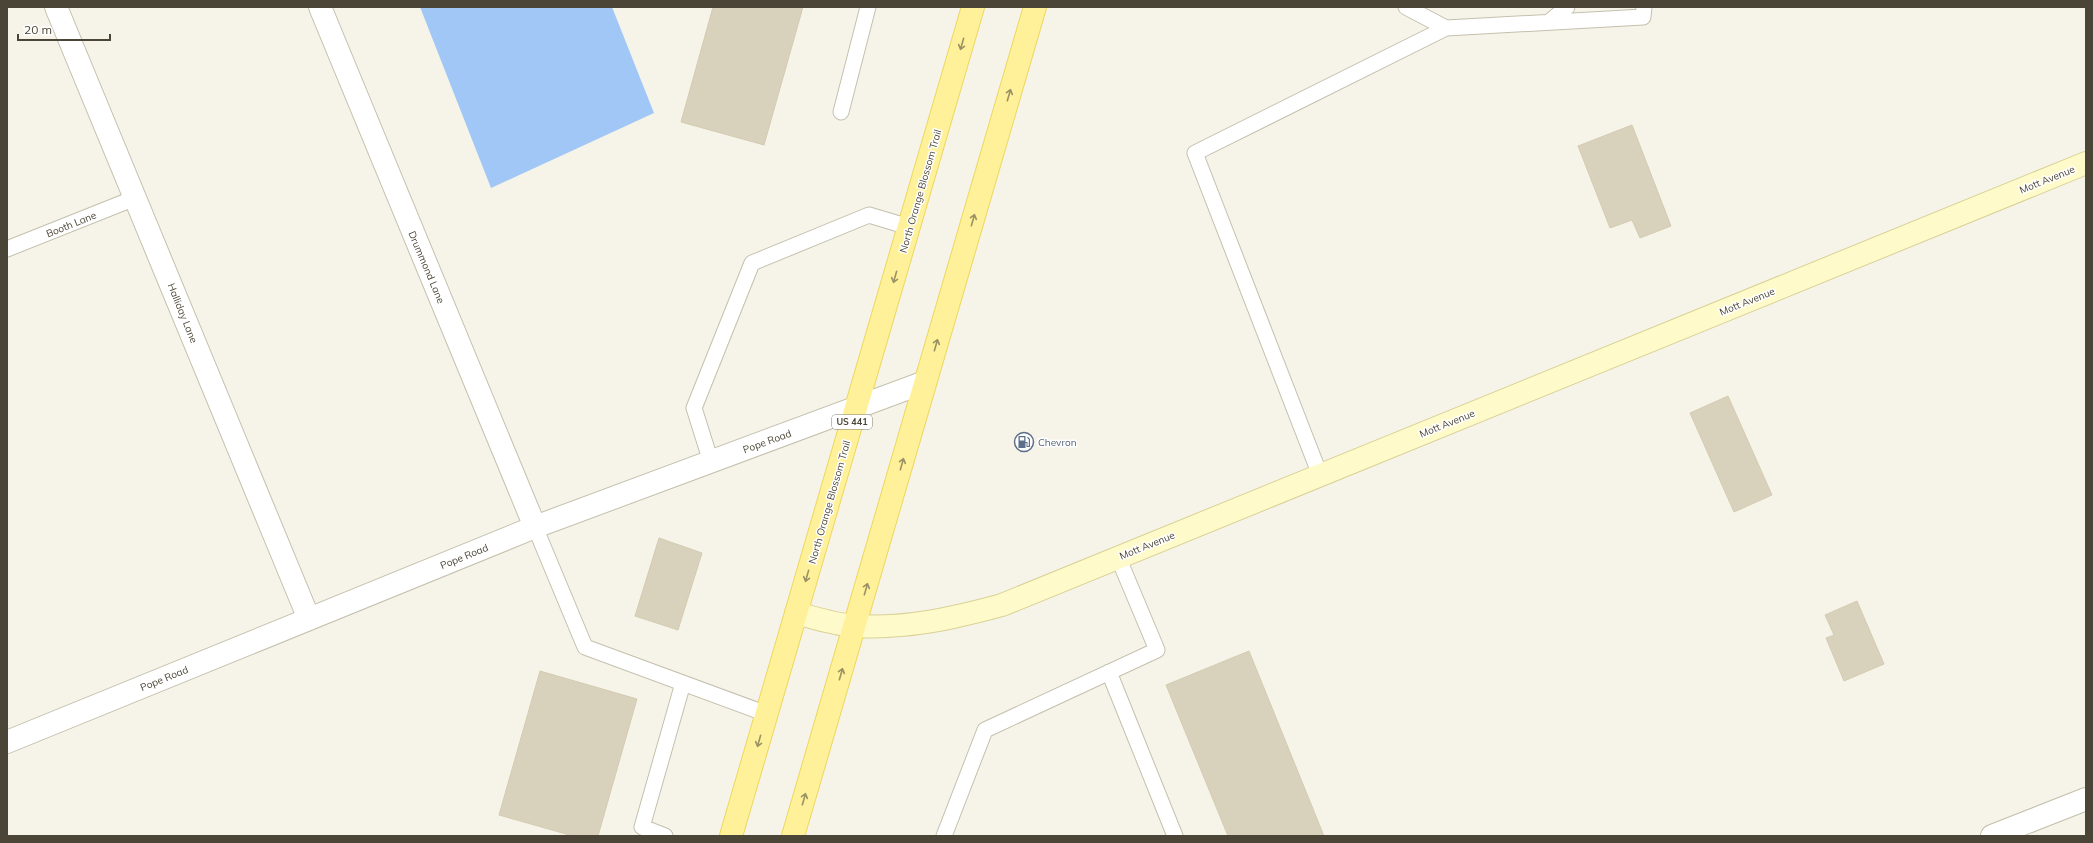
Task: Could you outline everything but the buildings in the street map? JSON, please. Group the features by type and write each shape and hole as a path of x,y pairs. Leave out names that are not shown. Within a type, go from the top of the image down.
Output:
{"main road":[{"name":"North Orange Blossom Trail","path":"731,836 973,7"},
{"path":"794,836 1035,7"}],"street":[{"name":"Halliday Lane","path":"56,7 309,619"},
{"name":"Drummond Lane","path":"320,7 535,526"},
{"name":"Mott Avenue","path":"796,614 855,626 900,626 952,618 1002,604 2086,163"},
{"name":"Pope Road","path":"7,742 535,526 925,382"},
{"path":"1992,836 2086,799"}],"lane":[{"path":"841,112 868,7"},
{"path":"1406,7 1446,28"},
{"path":"1550,22 1567,7"},
{"path":"1320,475 1195,153 1446,28 1643,17 1644,7"},
{"name":"Booth Lane","path":"7,249 136,198"},
{"path":"711,462 694,408 752,263 869,215 909,227"},
{"path":"535,526 585,647 767,714"},
{"path":"944,836 985,730 1157,650 1118,557"},
{"path":"1109,672 1175,836"},
{"path":"665,836 642,827 682,683"}],"water":[{"path":"420,7 612,7 654,113 491,188"}],"place":[{"name":"Chevron","path":"1024,442"}]}
